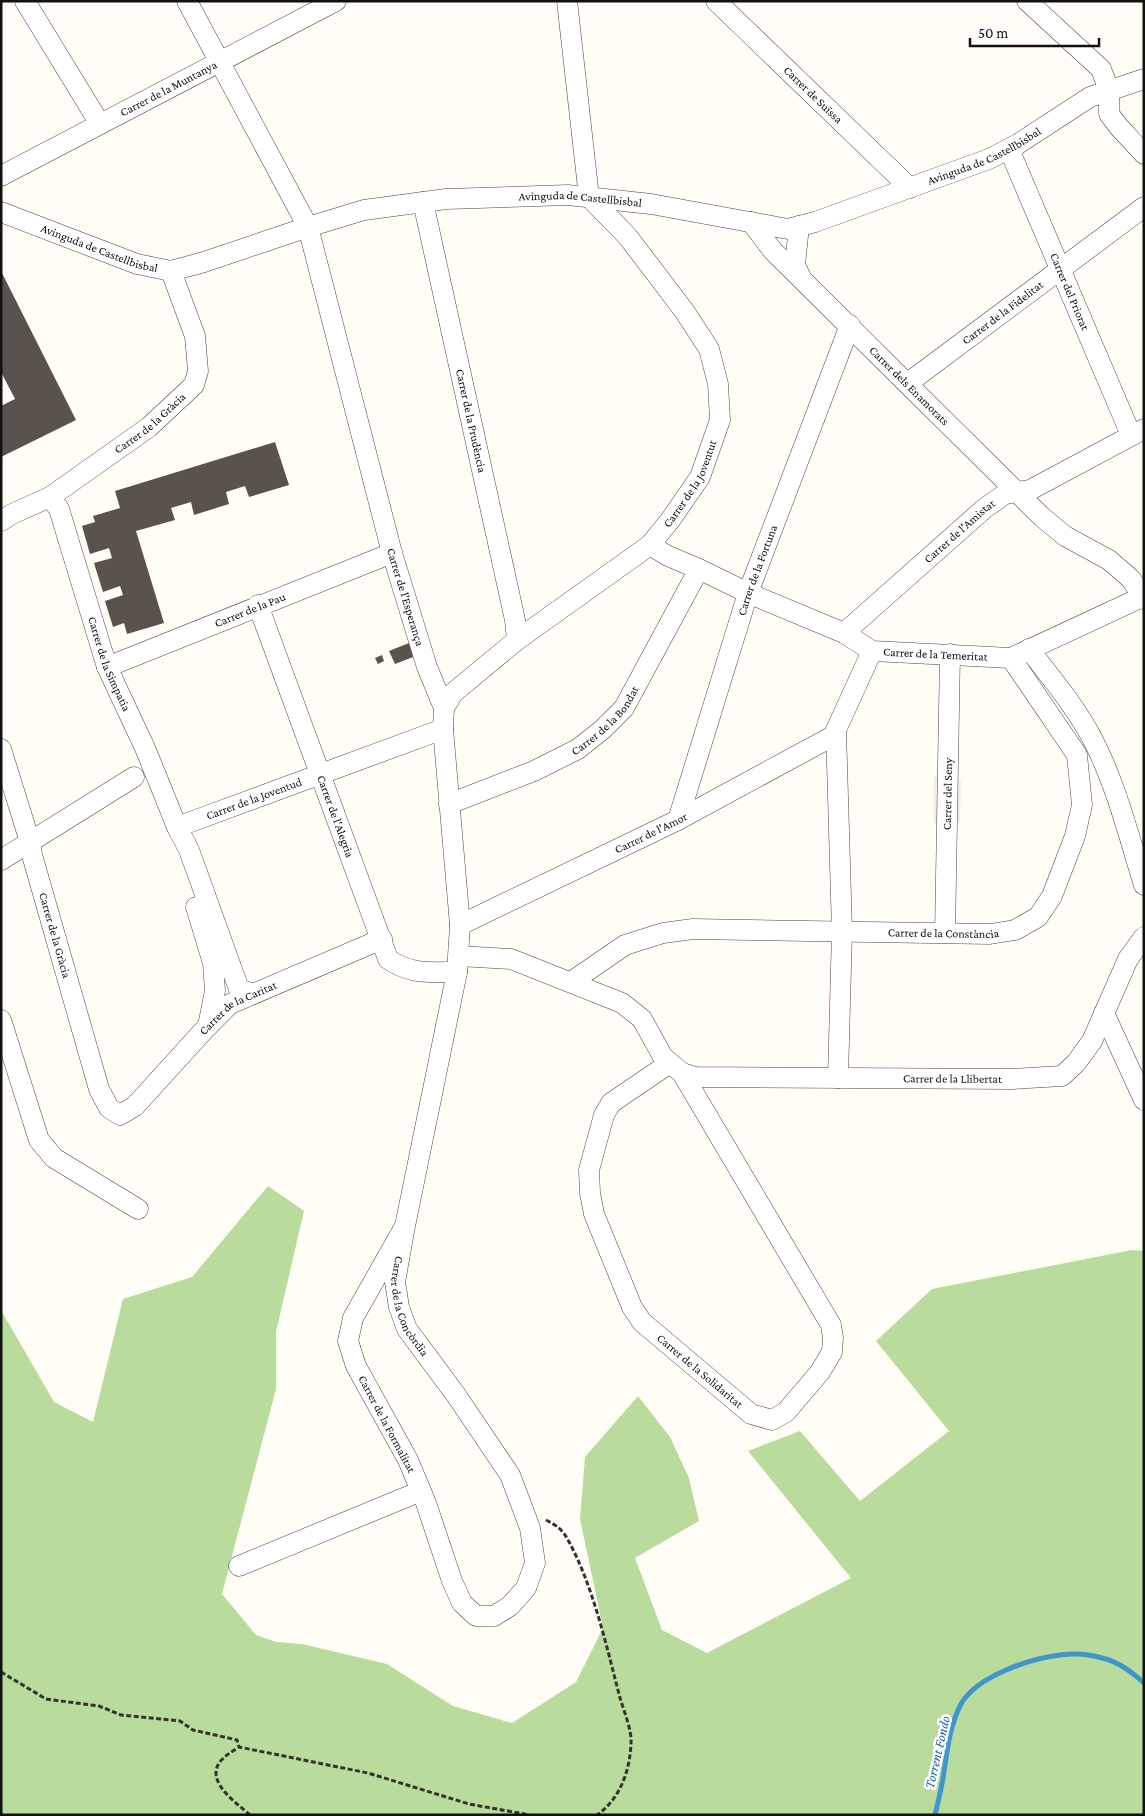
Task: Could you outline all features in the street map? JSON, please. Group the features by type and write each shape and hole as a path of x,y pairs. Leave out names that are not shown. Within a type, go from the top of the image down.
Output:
{"street":[{"path":"25,1 100,124"},
{"name":"Carrer de l'Esperança","path":"187,1 308,227 392,553 427,667 444,708 443,729 460,924 458,964"},
{"name":"Carrer de la Muntanya","path":"1,176 219,62 312,8 336,1"},
{"path":"567,1 588,197"},
{"name":"Carrer de Suïssa","path":"716,1 910,188"},
{"path":"1027,1 1094,61 1101,70 1109,90 1109,114 1144,154"},
{"name":"Avinguda de Castellbisbal","path":"1,212 137,264 171,271 364,210 446,199 558,195 588,197 651,204 788,229 815,222 989,159 1009,149 1090,97 1144,79"},
{"name":"Carrer del Priorat","path":"1009,149 1061,270 1138,432"},
{"name":"Carrer de la Joventut","path":"444,708 453,693 517,640 650,545 671,519 700,477 720,420 718,384 709,349 685,312 628,237 588,197"},
{"name":"Carrer de la Prudència","path":"423,202 515,620 517,640"},
{"name":"Carrer de la Fidelitat","path":"908,383 1144,207"},
{"name":"Carrer dels Enamorats","path":"751,222 773,250 1042,517 1065,536 1109,560 1131,579 1143,598"},
{"path":"799,226 795,265 802,278"},
{"name":"Carrer de la Gràcia","path":"1,520 50,497 149,427 194,384 198,371 195,336 171,271"},
{"name":"Carrer de la Fortuna","path":"678,820 748,593 850,325"},
{"name":"Carrer de l'Amistat","path":"844,633 985,508 1005,494 1030,490 1138,432"},
{"name":"Carrer de la Simpatia","path":"50,497 59,509 107,667 145,748 177,827 190,850 239,989 253,994"},
{"name":"Carrer de la Temeritat","path":"650,545 668,556 748,593 844,633 872,651 1020,654 1143,598"},
{"name":"Carrer de la Pau","path":"107,667 392,553"},
{"name":"Carrer de la Bondat","path":"449,804 534,771 578,749 603,729 624,708 699,569"},
{"name":"Carrer de l'Alegria","path":"258,605 388,959 399,967 413,971 510,959 571,982"},
{"path":"838,1078 842,931 836,730 872,651"},
{"name":"Carrer del Seny","path":"945,934 950,654"},
{"path":"1020,654 1068,699 1093,740 1109,776 1144,885"},
{"name":"Carrer de la Constància","path":"571,982 625,945 663,933 693,929 990,934 1016,930 1038,917 1052,896 1075,836 1082,805 1077,755 1020,654"},
{"name":"Carrer de la Joventud","path":"177,827 443,729"},
{"name":"Carrer de l'Amor","path":"460,924 678,820 833,736 836,730"},
{"name":"Carrer de la Gràcia","path":"1,749 30,842 32,856 99,1089 109,1108 120,1115"},
{"path":"1,860 134,776"},
{"name":"Carrer de la Simpatia","path":"177,827 182,863 213,963 215,991 208,1026"},
{"name":"Carrer de la Llibertat","path":"676,1068 696,1078 1012,1079 1062,1076 1076,1063 1092,1041 1128,959 1144,937"},
{"name":"Carrer de la Caritat","path":"120,1115 135,1106 230,1004 382,939"},
{"name":"Carrer de la Concòrdia","path":"458,964 404,1226 395,1282 399,1307 407,1329 456,1395 510,1475 530,1528 535,1563 526,1588 510,1606"},
{"name":"Carrer de la Solidaritat","path":"571,982 622,1003 642,1019 663,1057 676,1068 831,1325 833,1338 832,1352 820,1372 786,1412 772,1420 751,1414 642,1322 632,1307 594,1214 590,1193 589,1170 604,1115 611,1103 676,1068"},
{"path":"1104,1013 1144,1100"},
{"path":"1,1020 39,1140 54,1158 138,1209"},
{"name":"Carrer de la Formalitat","path":"404,1226 353,1318 348,1341 356,1366 408,1460 421,1491 452,1582 462,1603 476,1616 494,1616 510,1606"},
{"path":"239,1566 421,1491"}],"path":[{"path":"523,1509 557,1525 568,1538 581,1567 601,1627 632,1741 626,1776 616,1798 597,1815"},
{"path":"1,1672 46,1699 99,1706 121,1715 180,1721 193,1730 237,1740 239,1746"},
{"path":"239,1746 219,1763 216,1770 217,1781 229,1796 250,1815"},
{"path":"239,1746 368,1773 469,1804 530,1815"}],"green space":[{"path":"268,1186 304,1211 276,1332 276,1389 222,1594 256,1635 276,1642 302,1644 387,1664 453,1706 512,1723 576,1682 603,1628 580,1519 585,1457 638,1396 670,1437 689,1478 699,1521 635,1558 662,1630 707,1653 851,1578 748,1451 800,1431 860,1501 949,1431 876,1341 932,1289 1132,1250 1144,1251 1144,1815 1,1815 1,1310 54,1402 93,1422 123,1299 192,1277"}],"shaded area":[{"path":"948,776 961,780 960,823 934,823 934,777"}],"building":[{"path":"1,271 76,420 1,457 1,406 15,399 1,372"},
{"path":"275,442 289,485 249,497 245,486 226,492 229,504 194,515 191,502 171,508 175,520 136,531 164,623 127,634 124,623 113,627 105,601 123,595 120,586 103,592 94,563 112,558 109,548 90,554 82,526 95,522 93,516 120,508 115,491"},
{"path":"409,643 413,657 395,664 389,651"},
{"path":"382,655 384,661 378,664 375,658"}],"waterway":[{"name":"Torrent Fondo","path":"935,1815 949,1740 957,1713 969,1694 991,1677 1034,1660 1076,1654 1108,1659 1119,1664 1144,1683"}]}
